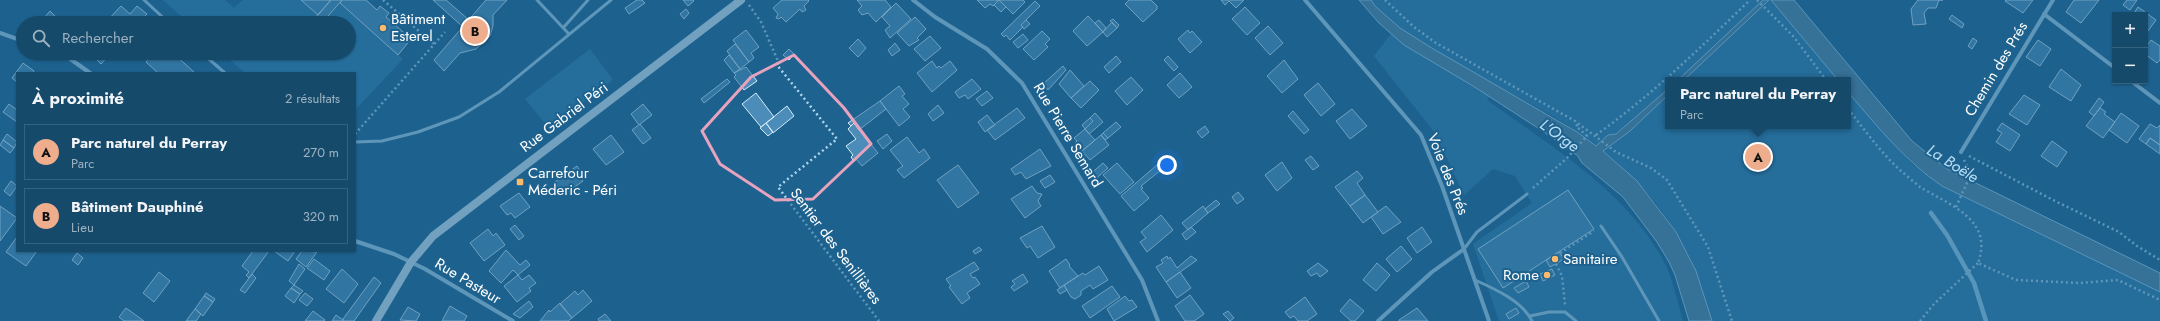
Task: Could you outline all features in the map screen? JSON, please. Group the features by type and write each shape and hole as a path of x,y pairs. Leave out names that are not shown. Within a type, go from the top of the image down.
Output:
{"main road":[{"name":"Rue Gabriel Péri","path":"376,321 420,249 447,224 741,0"}],"street":[{"name":"Rue Pierre Semard","path":"913,0 934,17 987,49 1022,83 1142,280 1158,321"},
{"name":"Voie des Prés","path":"1305,0 1421,136 1442,186 1489,321"},
{"name":"Chemin des Prés","path":"1961,152 2053,0"},
{"path":"2044,14 2112,66"},
{"path":"0,33 16,39"},
{"path":"72,60 89,72"},
{"path":"2135,84 2160,103"},
{"name":"Rue Pasteur","path":"356,241 394,254 411,262 513,321"},
{"path":"1378,321 1432,272 1464,249"}],"lane":[{"path":"144,0 161,16"},
{"path":"537,0 568,33"},
{"path":"563,28 588,0"},
{"path":"356,142 382,141 418,132 459,117 499,92 568,33 611,0"},
{"path":"210,60 224,72"},
{"path":"1464,249 1478,232 1527,194"},
{"path":"1601,226 1622,257 1659,321"},
{"path":"1475,280 1491,287 1515,302 1530,316 1532,321"},
{"path":"1530,316 1549,312 1565,312 1576,321"}],"path":[{"path":"383,0 434,44"},
{"name":"Sentier des Senillières","path":"745,0 761,22 778,61 777,65 837,139 778,187 879,321"},
{"path":"1386,0 1414,28 1436,43 1579,123 1616,152 1651,168 1667,180 1708,247 1732,321"},
{"path":"1669,77 1750,0"},
{"path":"1758,0 1793,36 1824,77"},
{"path":"356,133 445,32"},
{"path":"1596,135 1642,101 1665,81"},
{"path":"1851,113 1877,146 1900,170 1919,186 1956,207 1968,216 1981,240 1982,253 1978,263 1934,304 1920,321"},
{"path":"1527,194 1567,158 1587,136 1576,126 1579,123"},
{"path":"1956,207 1971,174 1961,152"},
{"path":"1961,152 2053,200 2119,232 2137,246 2160,260"},
{"path":"1560,254 1601,226"},
{"path":"1978,263 2016,280 2080,283 2118,280 2160,300"},
{"path":"1556,264 1562,276 1565,312"}],"highlighted area":[{"path":"794,55 844,108 871,144 813,199 775,200 720,164 702,131 751,77"}],"shaded area":[{"path":"163,0 225,0 234,8 243,0 301,0 318,15 318,16 181,16"},
{"path":"1371,0 1771,0 1835,77 1665,77 1665,129 1851,129 1851,95 1912,164 1942,186 2160,292 2160,321 1712,321 1700,281 1680,239 1669,221 1642,188 1612,158 1578,132 1548,113 1496,85 1487,100 1584,171 1628,212 1647,235 1666,267 1672,282 1683,321 1499,321 1473,244 1532,203 1515,176 1493,169 1464,195 1435,133 1374,56 1397,26 1375,6"},
{"path":"340,3 355,16 328,16"},
{"path":"356,17 403,59 356,109 356,72 244,72 230,60 356,60"},
{"path":"590,49 613,80 549,128 525,99"}],"water":[{"name":"L'Orge","path":"1359,0 1371,0 1375,6 1400,28 1577,132 1596,146 1608,135 1616,134 1665,92 1665,98 1630,131 1603,151 1637,181 1676,232 1696,271 1712,321 1689,321 1675,275 1657,242 1623,197 1582,163 1578,156 1473,86 1404,45 1379,23"},
{"path":"1763,0 1769,0 1687,77 1681,77"},
{"path":"1771,0 1794,0 1912,141 1947,169 2160,273 2160,292 1942,186 1916,166 1881,130 1851,95 1851,77 1835,77"}],"building":[{"path":"301,0 328,0 330,1 318,15"},
{"path":"331,0 342,0 328,16 317,16"},
{"name":"Bâtiment Esterel","path":"342,0 366,0 377,10 380,6 389,13 386,17 411,39 398,55 340,3"},
{"path":"433,0 446,0 469,20 463,27"},
{"path":"486,0 507,0 493,15 493,26 490,36 476,49 460,53 444,71 434,60"},
{"path":"637,0 642,0 645,3 629,14 625,8"},
{"path":"683,0 693,0 694,1 688,6"},
{"path":"782,0 809,1 804,6 806,10 802,12 800,9 786,22 781,17 779,19 776,18 778,14 773,8"},
{"path":"857,0 885,0 891,7 876,22 868,13 862,15 858,10 862,6"},
{"path":"977,0 998,1 993,6 990,4 985,8"},
{"path":"999,0 1023,0 1025,2 1013,14"},
{"path":"999,0 1006,7 1001,12 994,5"},
{"path":"1129,0 1151,0 1157,6 1157,9 1143,22 1125,4"},
{"path":"1221,0 1244,0 1236,8 1229,1 1225,5"},
{"path":"1918,0 1939,0 1936,8 1928,8 1924,13 1926,24 1913,25 1911,9"},
{"path":"2033,0 2023,13 2005,1"},
{"path":"2074,0 2099,0 2081,23 2066,12"},
{"path":"2127,0 2137,0 2130,10 2123,5"},
{"path":"1035,1 1040,6 1021,25 1023,27 1010,40 1006,35 1004,37 1001,34"},
{"path":"896,3 911,19 890,38 885,30 890,26 882,17"},
{"path":"121,6 130,14 137,6 147,14 145,16 112,16"},
{"path":"1245,7 1260,23 1247,35 1232,19"},
{"path":"2138,7 2145,12 2135,12"},
{"path":"686,9 689,13 684,19 680,14"},
{"path":"50,11 55,16 46,16"},
{"path":"2148,14 2156,20 2148,31"},
{"path":"1952,15 1964,24 1962,28 1949,19"},
{"path":"1088,16 1103,32 1087,46 1073,31"},
{"path":"915,17 926,29 917,38 919,40 909,46 897,33"},
{"path":"1113,19 1119,25 1117,28 1110,21"},
{"path":"1026,20 1030,24 1024,29 1021,25"},
{"path":"1099,20 1106,28 1103,32 1095,23"},
{"path":"1112,22 1117,28 1107,37 1103,32"},
{"path":"1268,26 1283,43 1270,55 1255,38"},
{"path":"746,30 759,47 751,53 754,58 749,62 733,40"},
{"path":"1188,30 1190,33 1192,31 1202,42 1190,53 1178,39"},
{"path":"1042,31 1050,39 1045,44 1048,47 1034,60 1023,49"},
{"path":"1023,34 1028,40 1018,48 1013,42"},
{"path":"930,36 941,48 925,61 914,49"},
{"path":"1973,38 1977,41 1972,49 1968,46"},
{"path":"858,39 866,48 858,57 849,48"},
{"path":"2038,40 2051,49 2040,66 2026,57"},
{"path":"2151,40 2160,46 2160,60 2157,63 2148,56 2148,44"},
{"path":"895,43 900,50 892,56 888,50"},
{"path":"735,44 749,62 740,69 727,51"},
{"path":"789,49 794,54 789,60 783,55"},
{"path":"729,55 740,69 734,73 724,60"},
{"path":"1116,56 1121,62 1109,73 1104,67"},
{"path":"1168,56 1178,67 1174,71 1164,60"},
{"path":"97,60 105,60 101,64"},
{"path":"148,60 181,60 194,72 157,72 146,62"},
{"path":"1284,60 1298,79 1282,93 1267,76"},
{"path":"932,61 937,68 939,66 941,68 950,61 957,70 932,92 917,73"},
{"path":"23,63 34,71 34,72 16,72"},
{"path":"1063,66 1066,70 1048,90 1043,84"},
{"path":"746,67 757,81 744,90 734,77 736,75 734,73"},
{"path":"2061,69 2081,85 2071,101 2049,87"},
{"path":"1070,70 1084,86 1071,98 1059,84"},
{"path":"16,73 16,81 12,78"},
{"path":"1180,73 1192,87 1179,98 1167,85"},
{"path":"1131,77 1143,90 1127,105 1115,91"},
{"path":"727,79 730,82 704,103 701,99"},
{"path":"972,79 981,89 968,99 965,95 959,98 955,92"},
{"path":"1090,81 1099,90 1081,108 1071,98"},
{"path":"1318,83 1335,104 1321,116 1304,95"},
{"path":"899,86 905,94 902,96 909,104 903,109 910,117 899,126 880,101"},
{"path":"987,91 993,98 982,106 976,99"},
{"path":"756,93 774,117 761,127 742,104"},
{"path":"2024,95 2040,105 2027,125 2009,114"},
{"path":"2099,98 2104,102 2094,116 2089,112"},
{"path":"880,101 886,109 859,130 854,123 851,126 848,123"},
{"path":"9,104 16,109 16,121 3,112"},
{"path":"643,104 652,115 639,125 631,114"},
{"path":"938,105 944,113 933,121 928,114"},
{"path":"787,106 794,116 773,133 766,123"},
{"path":"1017,108 1025,118 995,140 987,130"},
{"path":"2100,108 2106,112 2104,114 2115,122 2103,138 2086,126"},
{"path":"1352,109 1367,126 1350,139 1336,121"},
{"path":"1293,111 1309,130 1304,134 1288,116"},
{"path":"1095,113 1103,122 1089,134 1085,129 1093,121 1090,118"},
{"path":"2121,113 2139,126 2127,143 2109,130"},
{"path":"987,115 995,125 985,132 978,122"},
{"path":"1090,118 1093,121 1085,129 1082,125"},
{"path":"1116,122 1121,127 1108,138 1103,133"},
{"path":"766,123 773,132 768,136 760,128"},
{"path":"854,123 878,153 862,166 856,159 854,162 851,157 853,155 846,146 856,139 848,129"},
{"path":"2002,123 2020,135 2010,151 1996,142 2002,133 1997,130"},
{"path":"640,124 651,138 643,144 632,130"},
{"path":"2150,124 2157,128 2160,125 2160,145 2150,138 2146,144 2139,139"},
{"path":"1205,126 1209,132 1202,138 1197,132"},
{"path":"1085,129 1095,140 1082,151 1075,143 1077,141 1074,138"},
{"path":"1103,133 1108,138 1105,140 1101,135"},
{"path":"7,134 16,141 14,148 3,140"},
{"path":"887,134 892,141 883,149 877,141"},
{"path":"611,135 624,152 606,165 593,149"},
{"path":"1101,135 1109,145 1090,160 1082,151"},
{"path":"907,137 919,153 924,149 930,158 904,178 897,170 903,166 890,150"},
{"path":"2150,138 2160,145 2160,154 2146,144"},
{"path":"3,140 14,148 10,153 0,145"},
{"path":"2052,141 2067,152 2057,167 2041,156"},
{"path":"1040,149 1051,166 1026,179 1021,172 1015,175 1011,169"},
{"path":"1311,156 1319,166 1313,170 1305,160"},
{"path":"1165,158 1171,166 1164,172 1161,170 1141,186 1143,188 1141,189 1149,198 1134,211 1121,196"},
{"path":"1282,162 1292,178 1277,191 1265,175"},
{"path":"1103,163 1108,168 1092,182 1088,176"},
{"path":"1117,163 1134,182 1120,194 1103,175"},
{"path":"958,165 979,193 958,208 937,180"},
{"path":"577,166 582,174 579,176 583,181 564,195 555,182"},
{"path":"1357,171 1363,178 1357,183 1365,195 1350,206 1335,187"},
{"path":"1050,175 1055,182 1045,188 1040,181"},
{"path":"11,181 16,185 10,196 4,191"},
{"path":"1032,186 1037,193 1042,194 1038,201 1041,206 1025,218 1011,199"},
{"path":"1568,190 1594,229 1503,288 1478,249"},
{"path":"1238,192 1244,199 1237,204 1232,197"},
{"path":"519,193 530,207 515,218 511,213 507,215 500,206"},
{"path":"1365,195 1378,212 1363,223 1350,206"},
{"path":"1216,200 1220,204 1208,213 1205,209"},
{"path":"0,206 16,217 16,219 0,241"},
{"path":"1203,206 1208,213 1188,230 1182,223"},
{"path":"1386,206 1401,222 1383,234 1371,217"},
{"path":"1161,215 1173,230 1147,252 1140,242 1146,238 1141,232"},
{"path":"515,225 524,236 519,240 510,229"},
{"path":"1042,226 1055,247 1038,258 1030,246 1027,248 1020,238"},
{"path":"1191,227 1196,232 1186,240 1182,234"},
{"path":"1422,227 1432,242 1417,253 1407,238"},
{"path":"488,229 493,236 496,233 505,245 484,261 470,243"},
{"path":"16,238 16,252 36,252 26,266 6,252"},
{"path":"1401,246 1412,259 1397,272 1386,259"},
{"path":"979,247 982,250 975,254 973,251"},
{"path":"506,250 520,265 526,260 530,265 518,275 513,270 501,283 489,271"},
{"path":"252,252 268,252 249,278 246,275 249,272 242,266"},
{"path":"275,252 294,252 288,261"},
{"path":"301,252 317,252 306,267 296,259"},
{"name":"Sanitaire","path":"1559,252 1564,259 1550,267 1546,260"},
{"path":"77,253 83,258 78,265 72,260"},
{"path":"1167,256 1168,259 1170,257 1177,268 1191,256 1197,260 1166,282 1156,267 1163,263 1161,260"},
{"path":"314,259 330,271 324,280 307,268"},
{"path":"1066,259 1070,265 1069,266 1078,276 1060,288 1049,271"},
{"path":"974,262 979,269 970,274 973,278 975,277 980,284 967,293 970,298 962,304 949,287 951,286 946,279"},
{"path":"1318,263 1328,271 1320,277 1317,273 1311,276 1307,271"},
{"path":"1377,263 1390,275 1376,291 1363,280"},
{"path":"299,264 305,269 294,285 289,281"},
{"path":"1099,266 1108,280 1093,289 1090,285 1081,291 1081,295 1075,299 1071,297 1064,285 1083,273 1085,275"},
{"path":"342,269 358,284 344,303 326,289"},
{"name":"Rome","path":"1552,269 1555,275 1543,281 1540,274"},
{"path":"159,272 170,281 154,302 143,293"},
{"path":"1180,272 1191,288 1177,298 1166,282"},
{"path":"252,274 256,278 245,293 240,290"},
{"path":"1023,274 1028,282 1014,291 1011,287 1015,284 1012,281"},
{"path":"518,275 522,280 529,275 536,283 529,288 531,291 517,302 504,286"},
{"path":"374,277 381,283 354,321 344,321 343,319"},
{"path":"1526,281 1529,287 1518,293 1514,288"},
{"path":"294,285 303,291 300,294 291,288"},
{"path":"1064,285 1067,290 1060,294 1057,290"},
{"path":"1112,286 1120,297 1090,318 1082,306"},
{"path":"291,288 300,294 294,303 285,296"},
{"path":"583,290 592,301 572,318 560,304 575,291 578,295"},
{"path":"206,293 215,299 213,302 204,296"},
{"path":"305,293 313,299 307,306 299,300"},
{"path":"1190,295 1204,314 1194,321 1185,321 1175,306"},
{"path":"204,296 213,302 203,316 195,309"},
{"path":"1125,296 1129,301 1132,300 1137,307 1114,321 1107,309"},
{"path":"1305,297 1317,314 1307,321 1298,321 1294,316 1290,318 1285,312"},
{"path":"1350,299 1364,311 1355,321 1351,321 1340,311"},
{"path":"529,301 533,307 520,318 513,314"},
{"path":"560,303 572,318 568,321 540,321 549,310 550,312"},
{"path":"450,306 467,316 464,321 442,321"},
{"path":"408,307 420,314 416,321 400,320"},
{"path":"126,308 144,321 124,321 119,317"},
{"path":"1417,308 1428,321 1399,321 1399,320"},
{"path":"1516,308 1519,313 1509,319 1506,314"},
{"path":"195,309 201,314 196,321 186,321"},
{"path":"313,311 325,320 305,321"},
{"path":"1228,311 1234,318 1230,321 1223,314"},
{"path":"605,314 611,321 599,321 598,319"},
{"path":"336,315 343,320 332,321"}],"waterway":[{"path":"1931,213 1947,235 1974,283 1986,321"}],"place":[{"name":"Bâtiment Esterel","path":"383,28"},
{"name":"Bâtiment Dauphiné","path":"475,31"},
{"name":"Parc naturel du Perray","path":"1758,157"},
{"name":"Carrefour Méderic - Péri","path":"520,182"},
{"name":"Sanitaire","path":"1555,259"},
{"name":"Rome","path":"1547,275"}],"water label":[{"name":"La Boële","path":"1953,163"}]}
